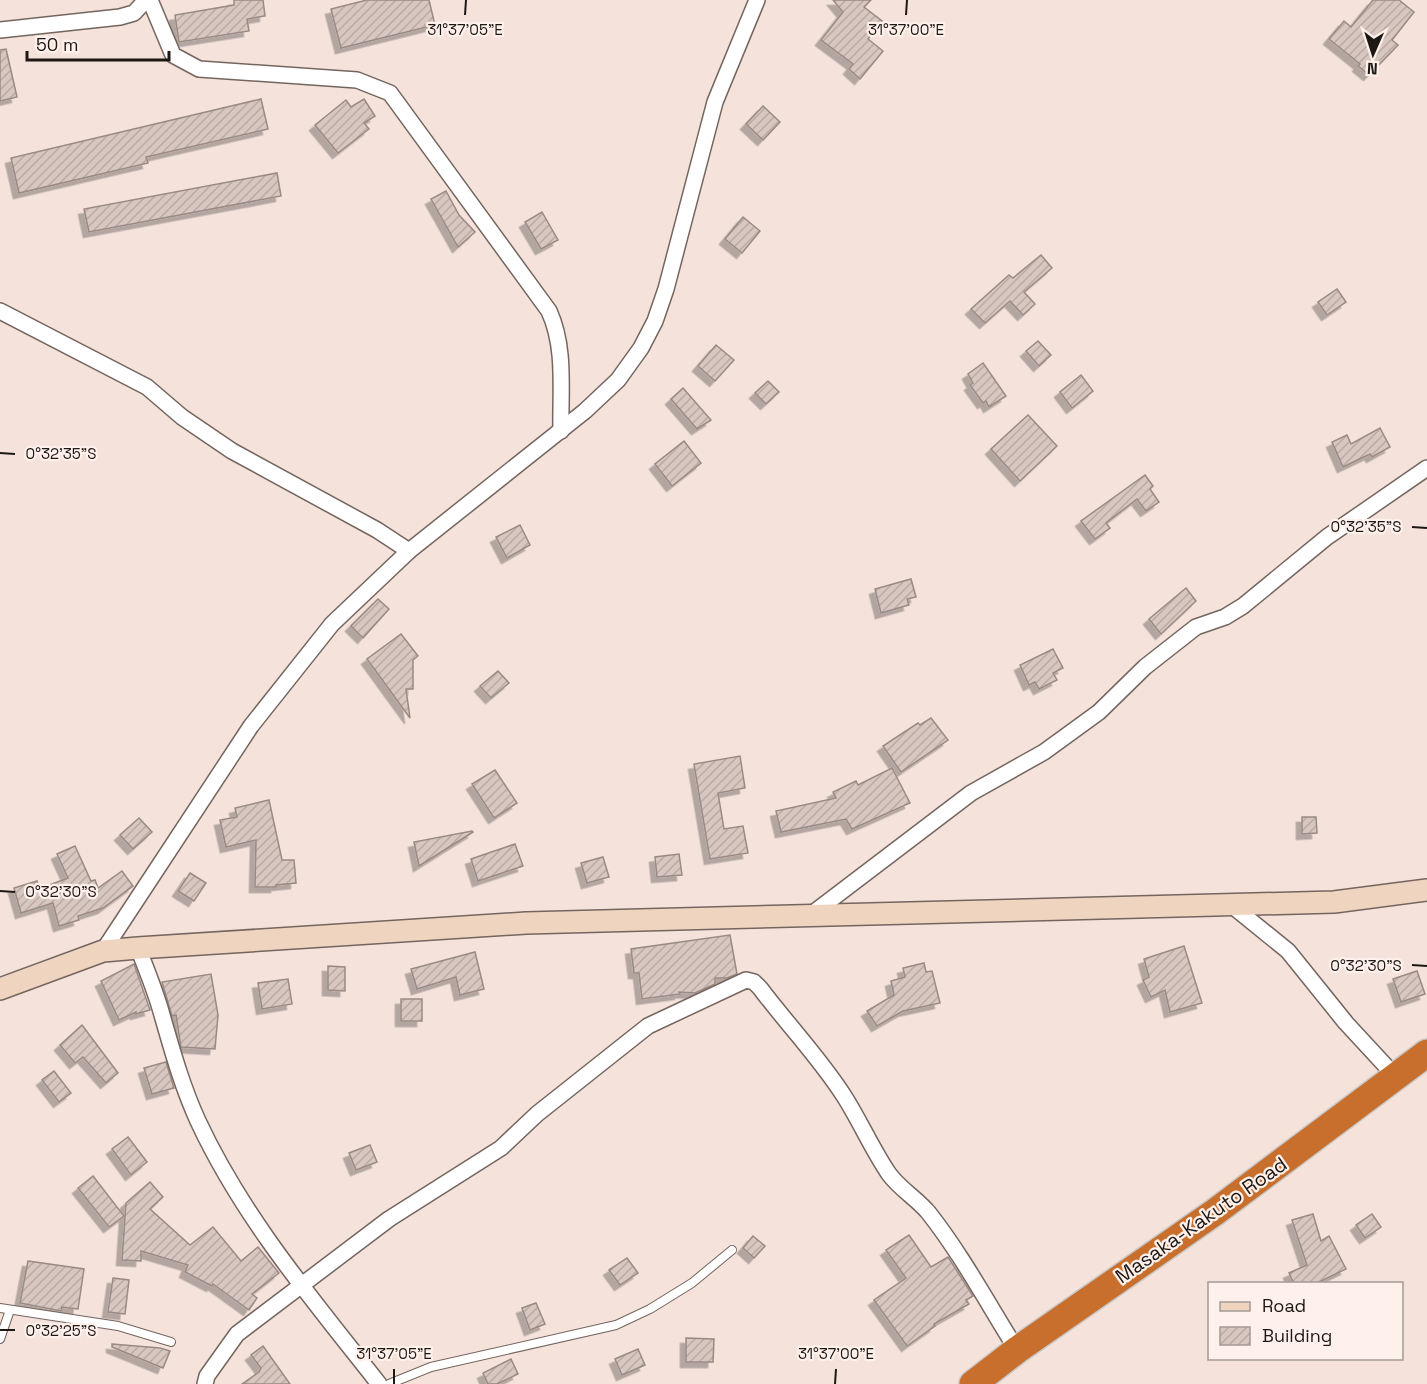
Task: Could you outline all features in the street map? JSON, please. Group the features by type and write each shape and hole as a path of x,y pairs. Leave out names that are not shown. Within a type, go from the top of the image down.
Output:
{"highway":[{"name":"Masaka-Kakuto Road","path":"973,1384 1017,1350 1215,1212 1427,1053"}],"street":[{"path":"0,30 120,17 134,12 148,0 173,55 199,69 357,80 390,93 549,311 557,328 560,345 561,430"},
{"path":"103,951 251,726 332,624 409,551 561,430 618,380 641,348 655,321 678,246 715,102 757,0"},
{"path":"0,311 137,381 182,417 232,451 377,530 409,551"},
{"path":"808,918 971,793 1044,752 1099,712 1145,667 1196,627 1225,617 1243,606 1327,537 1427,468"},
{"path":"0,989 103,951 138,948 526,923 808,918 1334,902 1427,890"},
{"path":"1230,904 1288,951 1346,1023 1395,1076"},
{"path":"138,948 160,1006 175,1063 197,1120 265,1238 379,1384"},
{"path":"205,1384 207,1376 237,1334 301,1284 389,1219 501,1148 537,1114 648,1026 746,980 754,982 760,988 821,1062 891,1177 914,1196 929,1214 960,1258 1017,1350"}],"lane":[{"path":"388,1384 430,1367 616,1325 650,1309 692,1283 732,1250"},
{"path":"0,1308 118,1326 171,1342"},
{"path":"0,1339 10,1310"}],"building":[{"path":"234,0 263,0 265,16 247,19 249,31 179,42 175,15 234,5"},
{"path":"367,0 429,0 435,25 341,48 331,9"},
{"path":"833,0 871,0 864,7 882,21 868,39 883,51 860,79 849,69 853,64 821,40 843,12"},
{"path":"1373,0 1399,0 1414,12 1392,40 1398,45 1369,75 1358,66 1360,64 1329,39 1344,21 1351,27"},
{"path":"6,49 17,97 0,101 0,50"},
{"path":"261,99 268,129 146,157 148,163 19,193 11,158"},
{"path":"364,99 375,116 364,123 369,129 338,153 315,125 346,100 351,107"},
{"path":"763,106 780,122 763,140 746,124"},
{"path":"277,173 281,196 89,232 84,209"},
{"path":"446,191 459,215 475,232 458,247 431,199"},
{"path":"542,212 558,240 541,249 525,222"},
{"path":"743,217 760,231 742,253 725,239"},
{"path":"1041,255 1052,268 1024,292 1035,304 1023,315 1010,301 985,323 971,309 1009,275 1013,278"},
{"path":"1337,289 1346,302 1327,315 1318,302"},
{"path":"1038,341 1051,355 1039,366 1026,351"},
{"path":"716,345 734,360 715,381 698,366"},
{"path":"983,363 1006,396 989,407 986,401 983,403 970,385 973,383 968,374"},
{"path":"1081,375 1093,391 1072,408 1060,392"},
{"path":"768,381 779,392 766,404 755,393"},
{"path":"683,388 711,420 697,429 671,399"},
{"path":"1028,415 1057,446 1020,481 991,449"},
{"path":"1380,428 1390,447 1372,457 1370,454 1343,467 1332,442 1347,435 1351,444"},
{"path":"684,441 701,463 672,486 655,464"},
{"path":"1145,475 1153,486 1150,489 1159,502 1146,511 1137,499 1106,523 1110,528 1095,539 1081,521"},
{"path":"520,525 530,545 507,558 496,537"},
{"path":"911,579 916,597 907,599 909,605 881,613 875,589"},
{"path":"1186,588 1196,601 1161,634 1149,619"},
{"path":"378,599 389,609 363,638 351,626"},
{"path":"401,634 418,656 413,660 413,689 406,689 410,718 367,659"},
{"path":"1053,649 1063,668 1053,673 1057,680 1039,689 1035,682 1029,685 1020,665"},
{"path":"498,671 509,683 491,698 480,686"},
{"path":"931,718 948,740 901,772 883,746 918,723 920,725"},
{"path":"740,756 745,788 718,793 724,829 743,826 748,853 710,859 694,764"},
{"path":"892,768 910,803 852,829 846,819 781,832 776,811 836,798 833,792 856,781 858,785"},
{"path":"495,770 517,803 494,818 472,784"},
{"path":"269,800 282,860 294,860 296,883 276,885 276,887 255,887 256,840 226,847 220,820 237,817 235,808"},
{"path":"1302,817 1316,817 1317,833 1302,834"},
{"path":"139,818 152,832 133,849 120,835"},
{"path":"473,832 419,866 414,842"},
{"path":"515,844 523,866 478,881 471,859"},
{"path":"75,846 91,881 95,880 98,888 122,871 133,886 103,908 78,916 79,920 59,926 53,903 21,913 14,888 37,881 39,889 68,878 57,854"},
{"path":"679,854 682,875 657,877 655,857"},
{"path":"603,857 609,877 587,883 581,863"},
{"path":"190,873 206,883 194,901 178,891"},
{"path":"730,935 737,974 727,978 715,978 715,984 695,993 679,992 680,994 642,999 639,973 634,973 631,949"},
{"path":"1184,946 1202,1003 1170,1012 1165,990 1151,997 1143,980 1149,977 1144,959"},
{"path":"475,952 484,989 460,995 456,977 417,989 411,969"},
{"path":"924,963 926,972 932,971 940,1003 903,1011 877,1026 867,1011 894,995 891,981 905,977 903,968"},
{"path":"134,964 150,1010 136,1014 136,1012 119,1020 101,981"},
{"path":"328,966 345,967 345,991 328,990"},
{"path":"1417,971 1425,994 1401,1002 1393,979"},
{"path":"211,974 218,1015 215,1049 181,1047 176,1015 172,1016 162,982"},
{"path":"288,979 292,1004 262,1009 258,983"},
{"path":"401,999 422,999 422,1021 401,1021"},
{"path":"82,1025 118,1073 106,1083 83,1057 75,1063 60,1045"},
{"path":"166,1062 174,1088 152,1094 144,1068"},
{"path":"54,1071 71,1093 59,1102 42,1080"},
{"path":"128,1137 147,1162 131,1175 112,1149"},
{"path":"370,1145 377,1162 356,1170 349,1153"},
{"path":"93,1176 124,1216 109,1227 78,1188"},
{"path":"150,1182 163,1197 150,1209 190,1245 213,1227 241,1261 258,1247 279,1273 252,1294 257,1298 249,1310 213,1284 212,1286 185,1272 188,1265 141,1251 141,1261 122,1260 126,1203"},
{"path":"1313,1214 1321,1241 1329,1236 1346,1269 1319,1282 1293,1282 1289,1273 1307,1265 1292,1220"},
{"path":"1372,1214 1381,1227 1365,1238 1356,1225"},
{"path":"909,1235 931,1267 948,1257 973,1296 966,1300 969,1304 934,1324 935,1326 907,1346 874,1300 906,1278 886,1250"},
{"path":"753,1236 765,1246 754,1258 743,1248"},
{"path":"627,1258 638,1273 620,1285 609,1270"},
{"path":"28,1261 84,1269 78,1309 62,1307 61,1311 20,1303"},
{"path":"113,1278 129,1280 125,1314 108,1312"},
{"path":"536,1303 545,1324 530,1330 522,1308"},
{"path":"686,1338 714,1339 713,1362 686,1362"},
{"path":"112,1344 170,1351 163,1368 112,1347"},
{"path":"263,1346 290,1384 242,1384 259,1372 261,1368 251,1355"},
{"path":"638,1349 645,1365 622,1375 615,1359"},
{"path":"511,1359 518,1374 497,1384 488,1384 483,1373"}]}
